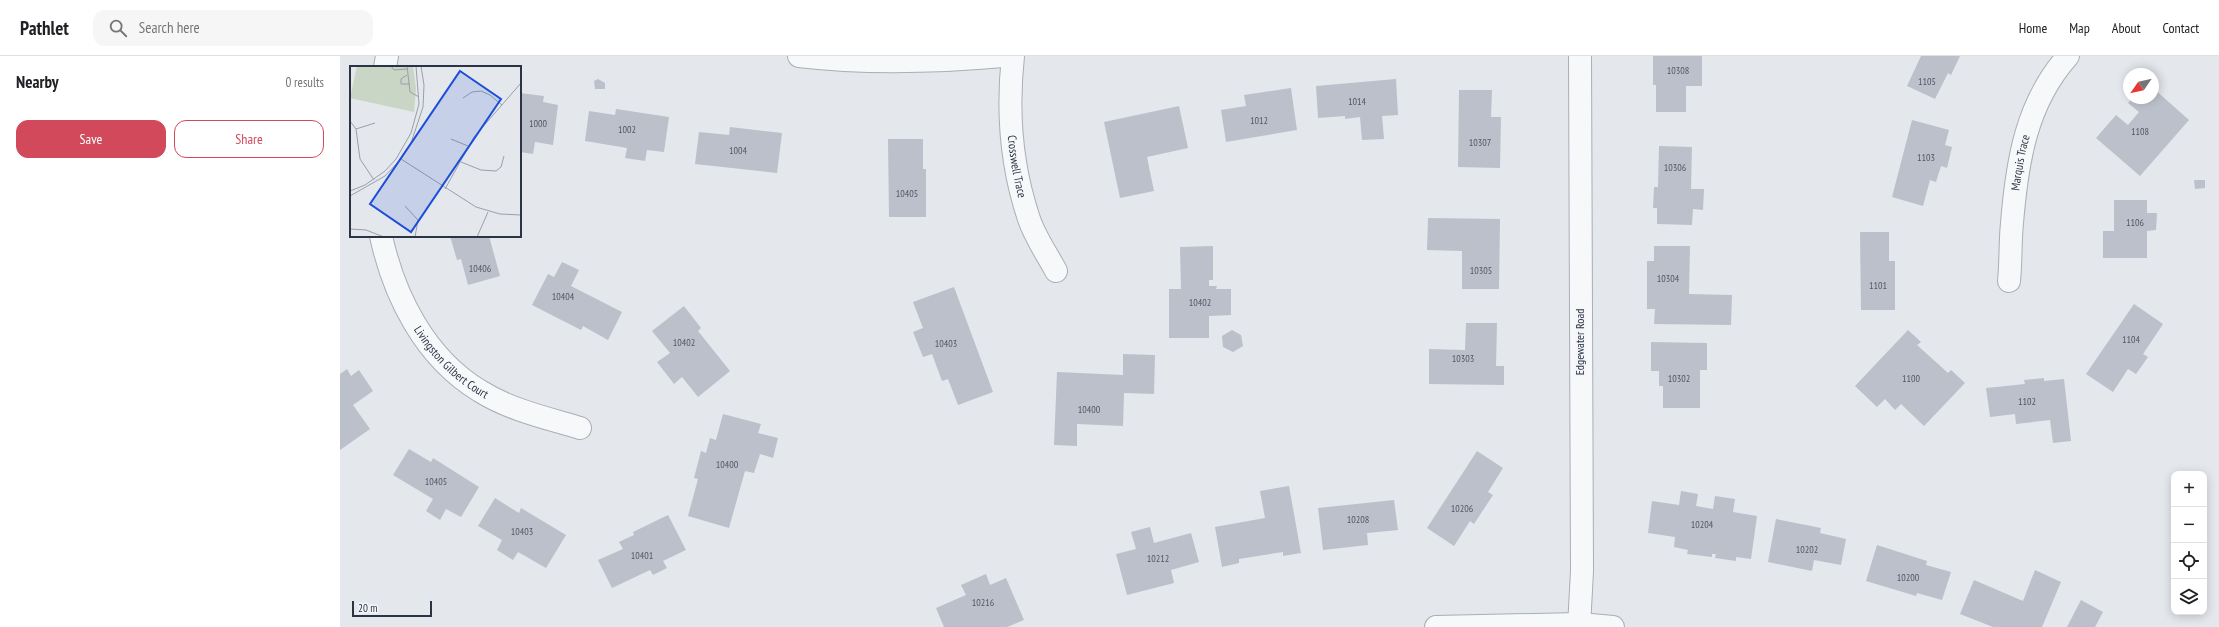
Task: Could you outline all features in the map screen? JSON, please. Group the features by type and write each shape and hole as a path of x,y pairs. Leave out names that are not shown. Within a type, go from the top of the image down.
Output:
{"street":[{"path":"385,66 387,56"},
{"path":"799,56 892,62 940,62 1003,56"},
{"name":"Crosswell Trace","path":"1013,56 1009,125 1020,184 1029,220 1056,271"},
{"name":"Edgewater Road","path":"1579,625 1582,571 1580,56"},
{"name":"Marquis Trace","path":"2009,281 2012,258 2012,224 2020,157 2025,133 2034,108 2049,81 2068,56"},
{"name":"Livingston Gilbert Court","path":"381,237 385,257 399,295 425,340 444,363 481,392 514,407 580,428"},
{"path":"1436,627 1579,625 1613,627"}],"building":[{"path":"1653,56 1702,56 1702,86 1686,86 1686,112 1656,112 1656,85 1653,85"},
{"path":"1921,56 1960,56 1951,75 1948,73 1935,99 1907,86"},
{"path":"598,79 605,83 605,89 595,89 594,81"},
{"path":"1396,79 1398,115 1382,116 1384,139 1362,140 1360,117 1345,119 1345,116 1318,118 1316,86"},
{"path":"1291,88 1297,130 1226,142 1221,110 1246,106 1244,95"},
{"path":"1459,90 1492,90 1491,117 1501,117 1500,168 1458,167"},
{"path":"521,93 544,96 543,102 558,105 553,145 535,142 533,154 521,152"},
{"path":"2159,93 2189,120 2140,176 2096,138 2116,115 2128,125 2139,112 2129,104 2159,104"},
{"path":"1179,106 1188,148 1147,157 1154,191 1120,198 1104,122"},
{"path":"616,109 669,117 664,152 647,150 645,161 625,158 627,148 585,141 589,111 615,115"},
{"path":"1912,120 1949,130 1945,145 1952,147 1947,168 1941,166 1936,182 1930,180 1923,206 1892,197"},
{"path":"730,127 782,133 777,173 695,164 699,132 729,135"},
{"path":"888,139 923,139 923,169 926,169 926,217 889,217"},
{"path":"1659,146 1692,147 1691,189 1704,189 1703,210 1693,209 1692,225 1657,224 1657,208 1653,208 1654,187 1658,187"},
{"path":"2194,180 2205,180 2205,188 2195,189"},
{"path":"2114,200 2147,200 2147,213 2157,213 2156,230 2147,231 2147,258 2103,258 2103,231 2114,231"},
{"path":"1428,218 1500,219 1499,289 1462,289 1462,251 1427,250"},
{"path":"1860,232 1889,232 1889,261 1895,261 1895,310 1861,310"},
{"path":"450,237 489,237 500,276 468,285 461,259 457,260"},
{"path":"1213,246 1213,280 1209,280 1209,286 1217,286 1216,289 1231,289 1231,315 1209,316 1209,338 1169,338 1169,289 1181,289 1180,247"},
{"path":"1654,246 1690,246 1689,294 1732,295 1731,325 1654,324 1655,309 1647,309 1647,261 1654,261"},
{"path":"562,262 579,270 571,286 622,312 608,340 583,326 581,330 532,305 548,274 554,277"},
{"path":"954,287 993,392 958,405 948,379 942,381 932,354 923,357 913,332 923,328 913,302"},
{"path":"2134,304 2163,324 2143,354 2148,357 2136,374 2128,369 2113,392 2086,374"},
{"path":"684,306 701,328 698,331 730,371 698,397 682,377 674,384 657,362 670,353 652,331"},
{"path":"1466,323 1497,323 1496,366 1504,366 1504,385 1429,384 1429,349 1465,350"},
{"path":"1232,330 1241,335 1243,346 1233,352 1223,347 1222,336"},
{"path":"1908,330 1921,342 1917,345 1948,373 1951,370 1965,383 1924,426 1901,404 1895,410 1885,399 1877,407 1855,386"},
{"path":"1651,342 1707,343 1707,370 1700,370 1700,408 1663,408 1663,386 1659,386 1659,371 1651,371"},
{"path":"1123,354 1155,355 1154,394 1124,393 1123,426 1077,424 1077,446 1054,445 1057,372 1123,375"},
{"path":"347,369 351,376 359,370 373,391 353,405 370,429 340,450 340,374"},
{"path":"2044,378 2044,381 2064,379 2071,441 2053,443 2050,420 2016,424 2015,414 1990,417 1986,388 2025,384 2024,380"},
{"path":"723,414 761,424 758,433 778,438 773,458 760,454 754,473 745,471 729,528 688,516 698,479 694,478 701,451 706,453 710,438 716,440"},
{"path":"409,449 431,462 433,458 479,487 461,517 446,509 440,520 426,511 433,499 393,475"},
{"path":"1477,451 1503,468 1488,492 1493,495 1474,524 1470,521 1454,546 1427,528"},
{"path":"1289,486 1301,553 1283,556 1283,552 1239,559 1239,563 1222,567 1215,527 1265,518 1260,491"},
{"path":"1681,491 1698,494 1696,506 1713,509 1715,496 1735,499 1733,512 1757,516 1751,559 1736,557 1736,561 1715,558 1716,554 1712,554 1712,557 1687,554 1688,550 1674,547 1675,537 1648,533 1652,501 1679,505"},
{"path":"495,498 519,513 521,508 566,535 546,568 518,552 513,560 497,550 502,540 478,526"},
{"path":"1394,500 1398,530 1367,533 1368,545 1323,550 1318,508"},
{"path":"668,515 686,550 663,561 667,568 653,575 650,570 612,588 598,560 623,549 619,542 634,535 633,532"},
{"path":"1776,519 1821,528 1820,533 1846,539 1841,565 1814,560 1812,571 1768,562"},
{"path":"1150,527 1154,543 1191,533 1199,562 1171,570 1174,583 1127,595 1116,554 1136,549 1131,532"},
{"path":"1877,545 1927,561 1926,565 1951,572 1942,600 1917,593 1916,596 1866,581"},
{"path":"2035,570 2061,582 2042,627 1993,627 1960,614 1974,580 2023,601"},
{"path":"986,574 990,585 1006,578 1024,620 1007,627 944,627 936,608 966,595 961,585"},
{"path":"2081,600 2103,612 2095,627 2067,627"}]}
